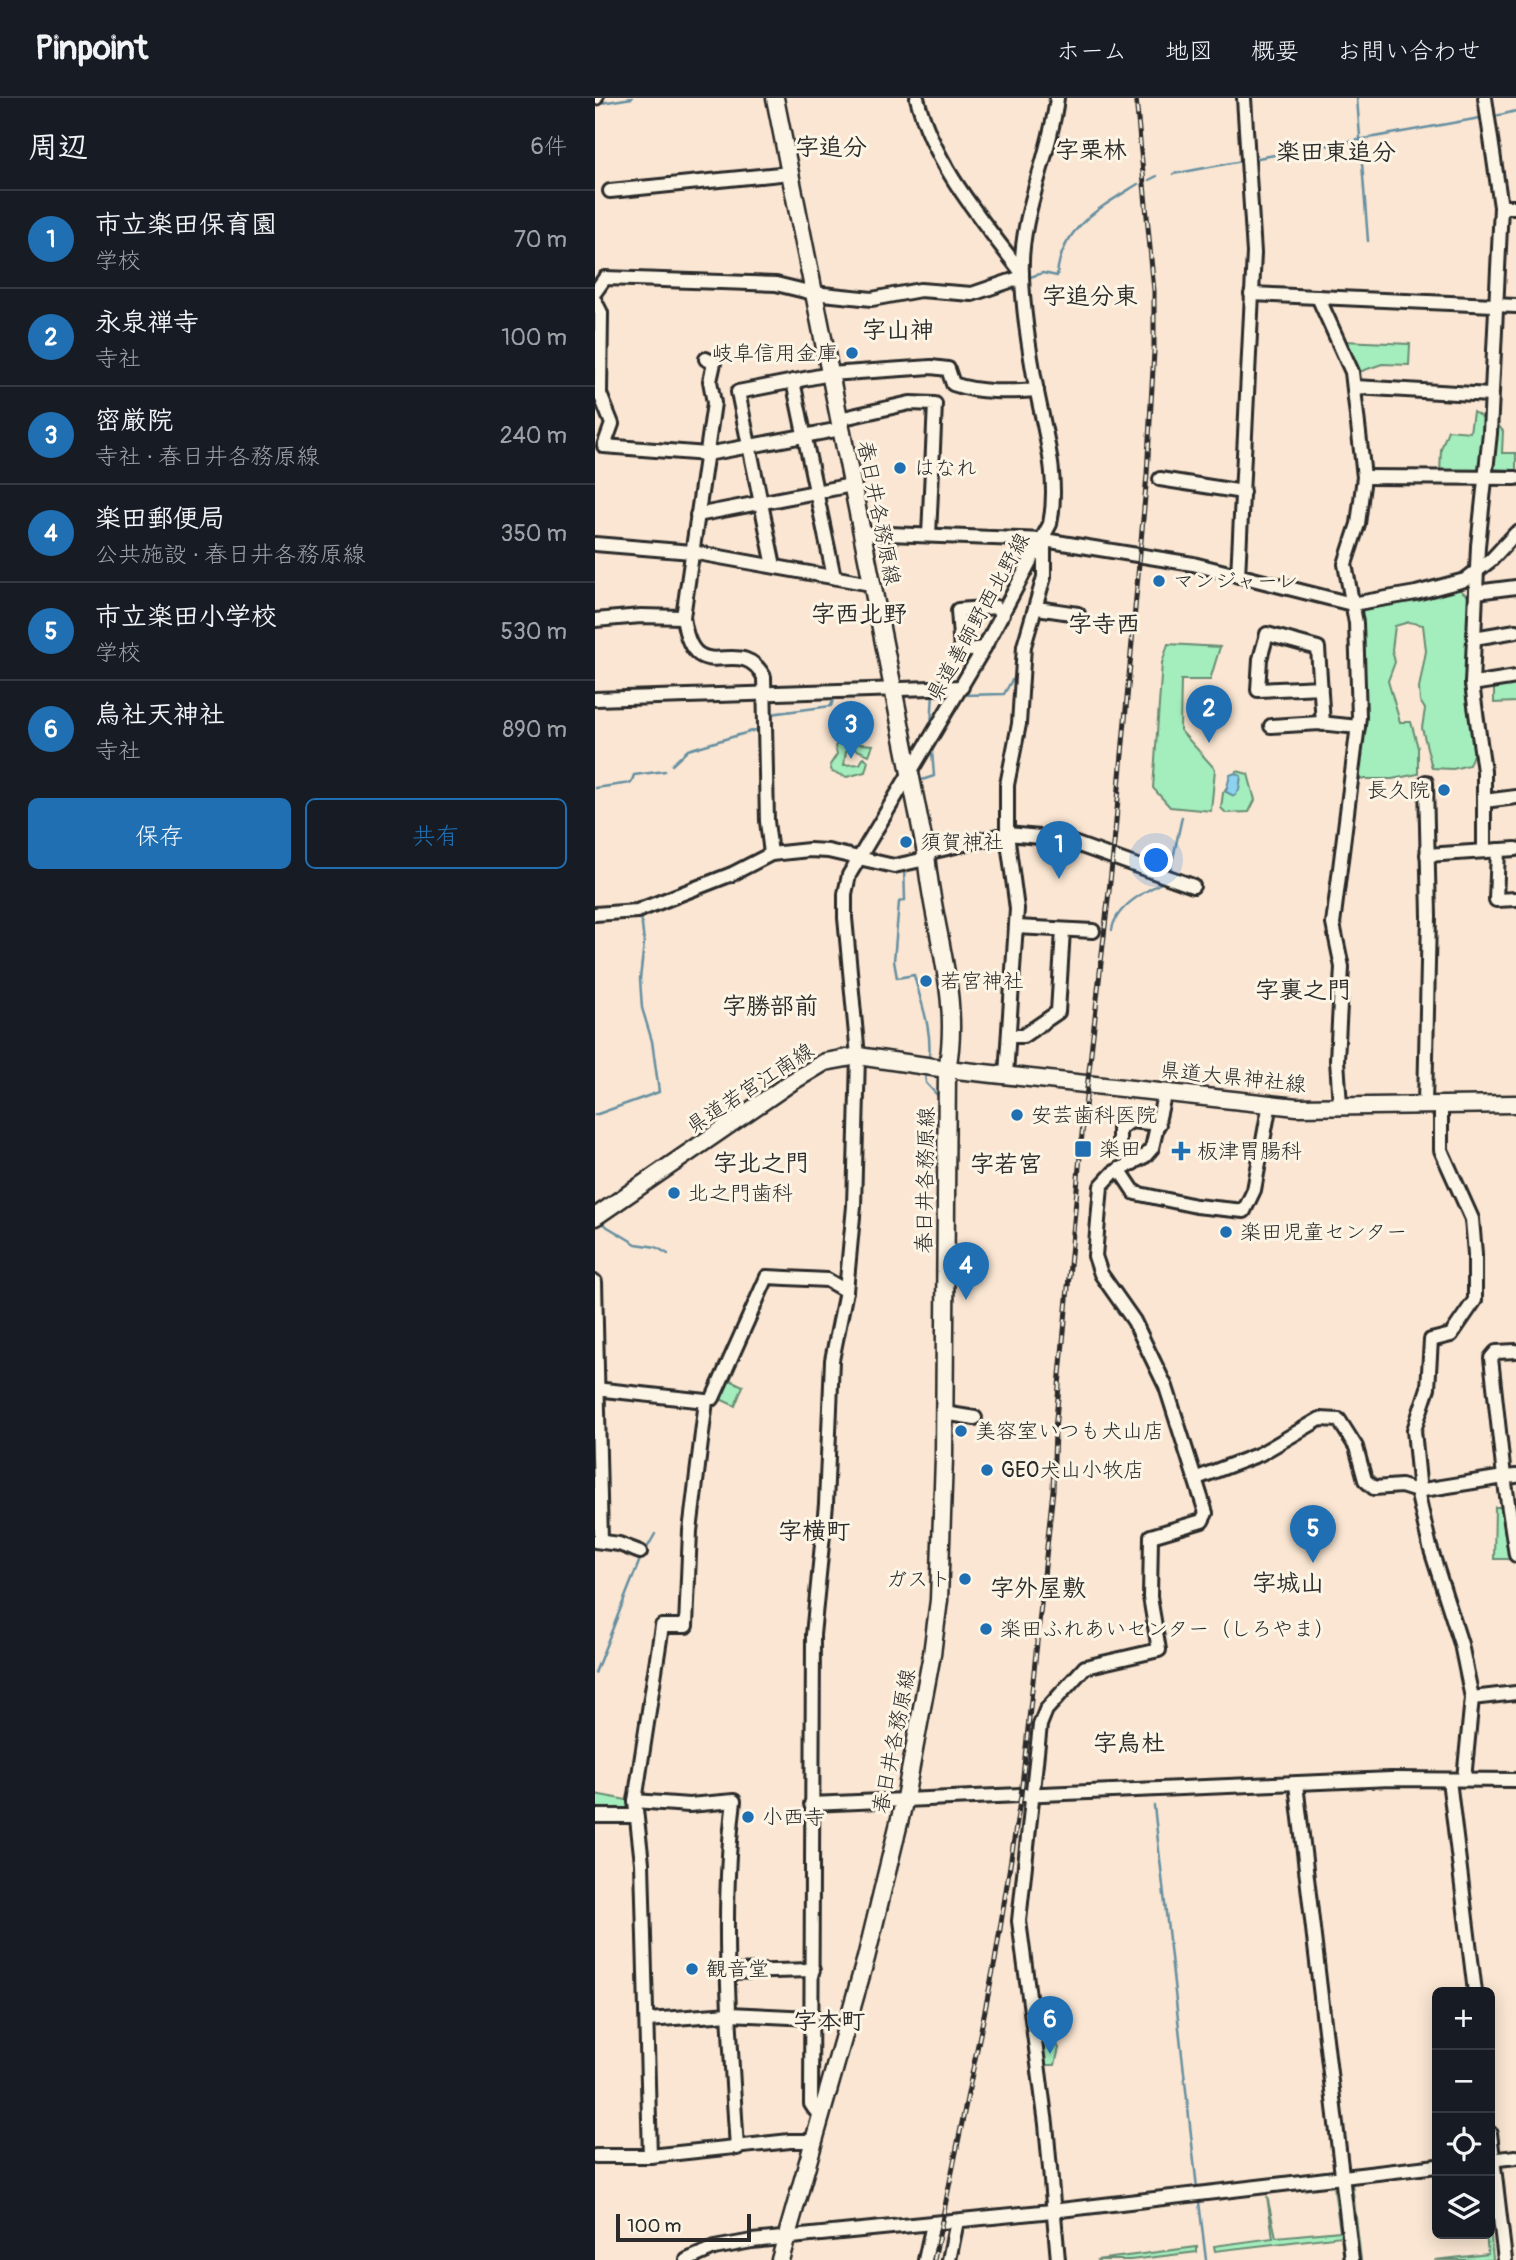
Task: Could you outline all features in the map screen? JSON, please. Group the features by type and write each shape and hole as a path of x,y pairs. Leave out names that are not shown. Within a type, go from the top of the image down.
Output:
{"main road":[{"name":"春日井各務原線","path":"775,98 926,856 946,971 951,1034 947,1069 944,1413 939,1600 922,1714 905,1798 866,1958 781,2260"},
{"name":"県道若宮江南線","path":"595,1217 790,1083 825,1062 858,1056 947,1069"},
{"name":"県道大県神社線","path":"947,1069 1270,1103 1340,1106 1516,1104"}],"street":[{"path":"595,292 605,278 652,278 776,284 813,293 871,299 920,290 972,294 1022,275 979,221 957,184 925,130 917,98"},
{"name":"県道善師野西北野線","path":"823,2111 815,2110 811,2104 813,1635 826,1504 832,1360 846,1291 853,1206 858,1056 845,918 847,884 859,857 962,687 1044,540 1054,503 1053,474 1037,390 1022,275 1032,199 1057,98"},
{"path":"1238,576 1254,228 1244,98"},
{"path":"1485,98 1501,207 1490,433 1484,479 1472,684 1484,771 1484,800 1496,900 1516,899"},
{"path":"610,191 790,173"},
{"path":"1501,207 1516,207"},
{"path":"1251,294 1516,306"},
{"path":"1318,297 1352,372 1364,477 1358,524 1345,564 1356,623 1358,727 1333,924 1342,967 1337,1060 1340,1106"},
{"path":"595,301 601,313 600,394 613,424 604,446 708,454 804,435 910,403 935,404 929,535"},
{"path":"706,359 714,363 710,390 714,397 683,617 688,647 695,653 710,658 748,659 757,665 764,677 767,821 771,854"},
{"path":"714,397 830,374 931,367 948,369 953,384 968,388 1004,392 1037,390"},
{"path":"793,381 834,577"},
{"path":"1355,387 1490,395"},
{"path":"738,393 774,566"},
{"path":"1364,477 1516,478"},
{"path":"1160,478 1243,492"},
{"path":"697,515 852,485"},
{"path":"862,533 1044,540 1173,561 1352,604 1449,586 1478,571 1516,533"},
{"path":"1006,1075 1016,928 1015,875 1007,834 1007,785 1019,724 1023,654 1037,608 1045,566 1044,540"},
{"path":"595,544 692,552 871,584"},
{"path":"1476,592 1516,587"},
{"path":"984,649 961,651 958,610 996,607 1003,614"},
{"path":"1037,608 1078,614"},
{"path":"595,620 683,617"},
{"path":"1474,638 1516,631"},
{"path":"1321,687 1258,690 1260,659 1267,634 1318,648 1321,687 1323,724"},
{"path":"1472,684 1516,677"},
{"path":"595,699 892,687 962,687"},
{"path":"1271,726 1323,724 1358,727"},
{"path":"1426,782 1433,1105 1441,1150 1472,1219 1475,1300 1451,1335 1431,1340 1428,1388 1414,1430 1419,1482 1417,1491 1430,1547 1461,1644 1472,1698 1464,1779"},
{"path":"1484,800 1516,797"},
{"path":"595,914 637,911 731,874 771,854 809,850 859,857 894,866 1007,834 1080,843 1193,886"},
{"path":"1427,855 1516,849"},
{"path":"1016,928 1093,931"},
{"path":"1010,1036 1023,1036 1058,1012 1063,930"},
{"path":"1058,2260 1046,2124 1019,1921 1031,1795 1042,1717 1080,1671 1090,1664 1159,1650 1150,1597 1151,1536 1202,1521 1206,1513 1166,1387 1149,1349 1096,1264 1101,1186 1152,1148 1165,1091"},
{"path":"1119,1170 1135,1193 1196,1206 1244,1211 1249,1206 1254,1190 1270,1103"},
{"path":"1133,1163 1119,1146 1119,1129 1131,1121 1159,1124"},
{"path":"713,1398 767,1277 827,1280 846,1291"},
{"path":"595,1282 598,1541 640,1552"},
{"path":"1516,1351 1496,1352 1491,1358 1510,1477 1516,1555"},
{"path":"597,1389 706,1401 690,1531 686,1626 662,1626 635,1801 642,1863 650,2156"},
{"path":"944,1413 975,1418"},
{"path":"1197,1478 1260,1454 1320,1419 1339,1420 1356,1447 1368,1485 1380,1488 1410,1487 1417,1491 1510,1477"},
{"path":"1472,1698 1516,1693"},
{"path":"1449,1780 1474,1987"},
{"path":"811,1804 905,1798 1296,1784 1516,1780"},
{"path":"1296,1784 1352,2260"},
{"path":"635,1801 689,1805 734,1801 730,1841 730,2014 737,2148"},
{"path":"595,1816 635,1816"},
{"path":"730,1972 813,1969"},
{"path":"648,2020 730,2014 811,2018"},
{"path":"595,2156 650,2156 814,2141"},
{"path":"1495,2160 1516,2157"},
{"path":"687,2260 736,2244 1052,2211 1432,2167"},
{"path":"1493,2176 1505,2260"},
{"path":"949,2260 957,2221"},
{"path":"925,2260 933,2224"}],"green space":[{"path":"1344,341 1410,344 1409,365 1382,364 1359,372"},
{"path":"1473,412 1485,419 1479,476 1440,475 1441,449 1448,430 1470,432"},
{"path":"1497,424 1503,431 1502,453 1516,453 1516,470 1490,469"},
{"path":"1457,587 1471,599 1477,744 1469,765 1453,769 1432,768 1422,728 1425,709 1420,701 1419,688 1426,651 1423,625 1409,622 1395,626 1392,650 1395,662 1388,681 1400,722 1411,722 1418,748 1418,774 1392,779 1355,779 1359,625 1364,606"},
{"path":"1168,644 1220,647 1210,680 1181,680 1180,730 1215,769 1211,811 1170,807 1153,788 1162,663"},
{"path":"1516,682 1516,702 1494,703 1494,685"},
{"path":"844,738 850,743 873,745 869,755 855,749 846,751 844,765 860,764 864,757 868,761 865,772 847,777 832,772 830,765 837,754 835,746"},
{"path":"1237,771 1248,774 1255,800 1249,812 1226,813 1221,808 1223,793"},
{"path":"730,1380 743,1386 735,1406 720,1399"},
{"path":"1495,1507 1508,1507 1513,1559 1494,1559"},
{"path":"595,1794 632,1801 629,1812 595,1812"},
{"path":"1046,2030 1059,2048 1055,2065 1042,2065 1037,2035"},
{"path":"1352,2183 1361,2260 1356,2260 1348,2188"},
{"path":"1334,2189 1339,2189 1348,2260 1344,2260 1341,2236 1215,2251 1214,2246 1273,2238 1267,2196 1276,2237 1340,2231"},
{"path":"1486,2239 1491,2239 1493,2260 1435,2260 1488,2254"},
{"path":"1197,2247 1197,2252 1130,2260 1096,2260"}],"water":[{"path":"1235,773 1241,776 1239,790 1234,796 1226,792 1230,775"}],"waterway":[{"path":"595,104 632,98"},
{"path":"1357,98 1368,241"},
{"path":"1496,116 1516,111"},
{"path":"1258,158 1480,118"},
{"path":"1173,174 1242,161"},
{"path":"1149,180 1157,176"},
{"path":"1030,277 1043,273 1057,276 1060,259 1074,232 1110,201 1138,184"},
{"path":"963,695 1004,694 1012,680 1018,680"},
{"path":"931,727 933,692"},
{"path":"770,714 831,706 834,697"},
{"path":"672,765 688,750 759,729"},
{"path":"919,781 934,776 932,751"},
{"path":"595,788 631,783 634,775 665,771"},
{"path":"1170,872 1182,817"},
{"path":"904,867 905,900 899,902 894,961 897,978 914,975 927,1026 929,1057"},
{"path":"1112,930 1114,922 1125,907 1165,881"},
{"path":"595,1115 659,1092 652,1041 642,1008 640,979 644,943 641,916"},
{"path":"925,1071 926,1083 939,1097"},
{"path":"596,1225 601,1223 636,1244 656,1247 668,1254"},
{"path":"595,1673 639,1562 655,1534"},
{"path":"1154,1806 1197,2188"},
{"path":"1199,2202 1206,2260"}],"railway":[{"path":"934,2260 995,1961 1021,1795 1053,1490 1055,1430 1082,1134 1113,855 1147,474 1154,351 1154,291 1136,98"}],"place":[{"name":"岐阜信用金庫","path":"852,353"},
{"name":"はなれ","path":"900,468"},
{"name":"マンジャーレ","path":"1159,581"},
{"name":"永泉禅寺","path":"1209,743"},
{"name":"密厳院","path":"851,759"},
{"name":"長久院","path":"1444,790"},
{"name":"須賀神社","path":"906,842"},
{"name":"市立楽田保育園","path":"1059,879"},
{"name":"若宮神社","path":"926,981"},
{"name":"安芸歯科医院","path":"1017,1115"},
{"name":"楽田","path":"1083,1149"},
{"name":"板津胃腸科","path":"1181,1151"},
{"name":"北之門歯科","path":"674,1193"},
{"name":"楽田児童センター","path":"1226,1232"},
{"name":"楽田郵便局","path":"966,1300"},
{"name":"美容室いつも犬山店","path":"961,1431"},
{"name":"GEO犬山小牧店","path":"987,1470"},
{"name":"市立楽田小学校","path":"1313,1563"},
{"name":"ガスト","path":"965,1579"},
{"name":"楽田ふれあいセンター（しろやま）","path":"986,1629"},
{"name":"小西寺","path":"748,1817"},
{"name":"観音堂","path":"692,1969"},
{"name":"烏社天神社","path":"1050,2054"}],"district":[{"name":"字追分","path":"831,147"},
{"name":"字栗林","path":"1091,150"},
{"name":"楽田東追分","path":"1336,152"},
{"name":"字追分東","path":"1090,296"},
{"name":"字山神","path":"898,330"},
{"name":"字西北野","path":"859,614"},
{"name":"字寺西","path":"1104,624"},
{"name":"字裏之門","path":"1303,990"},
{"name":"字勝部前","path":"770,1006"},
{"name":"字北之門","path":"761,1163"},
{"name":"字若宮","path":"1006,1164"},
{"name":"字横町","path":"814,1531"},
{"name":"字城山","path":"1288,1583"},
{"name":"字外屋敷","path":"1038,1588"},
{"name":"字烏杜","path":"1129,1743"},
{"name":"字本町","path":"829,2021"}]}
